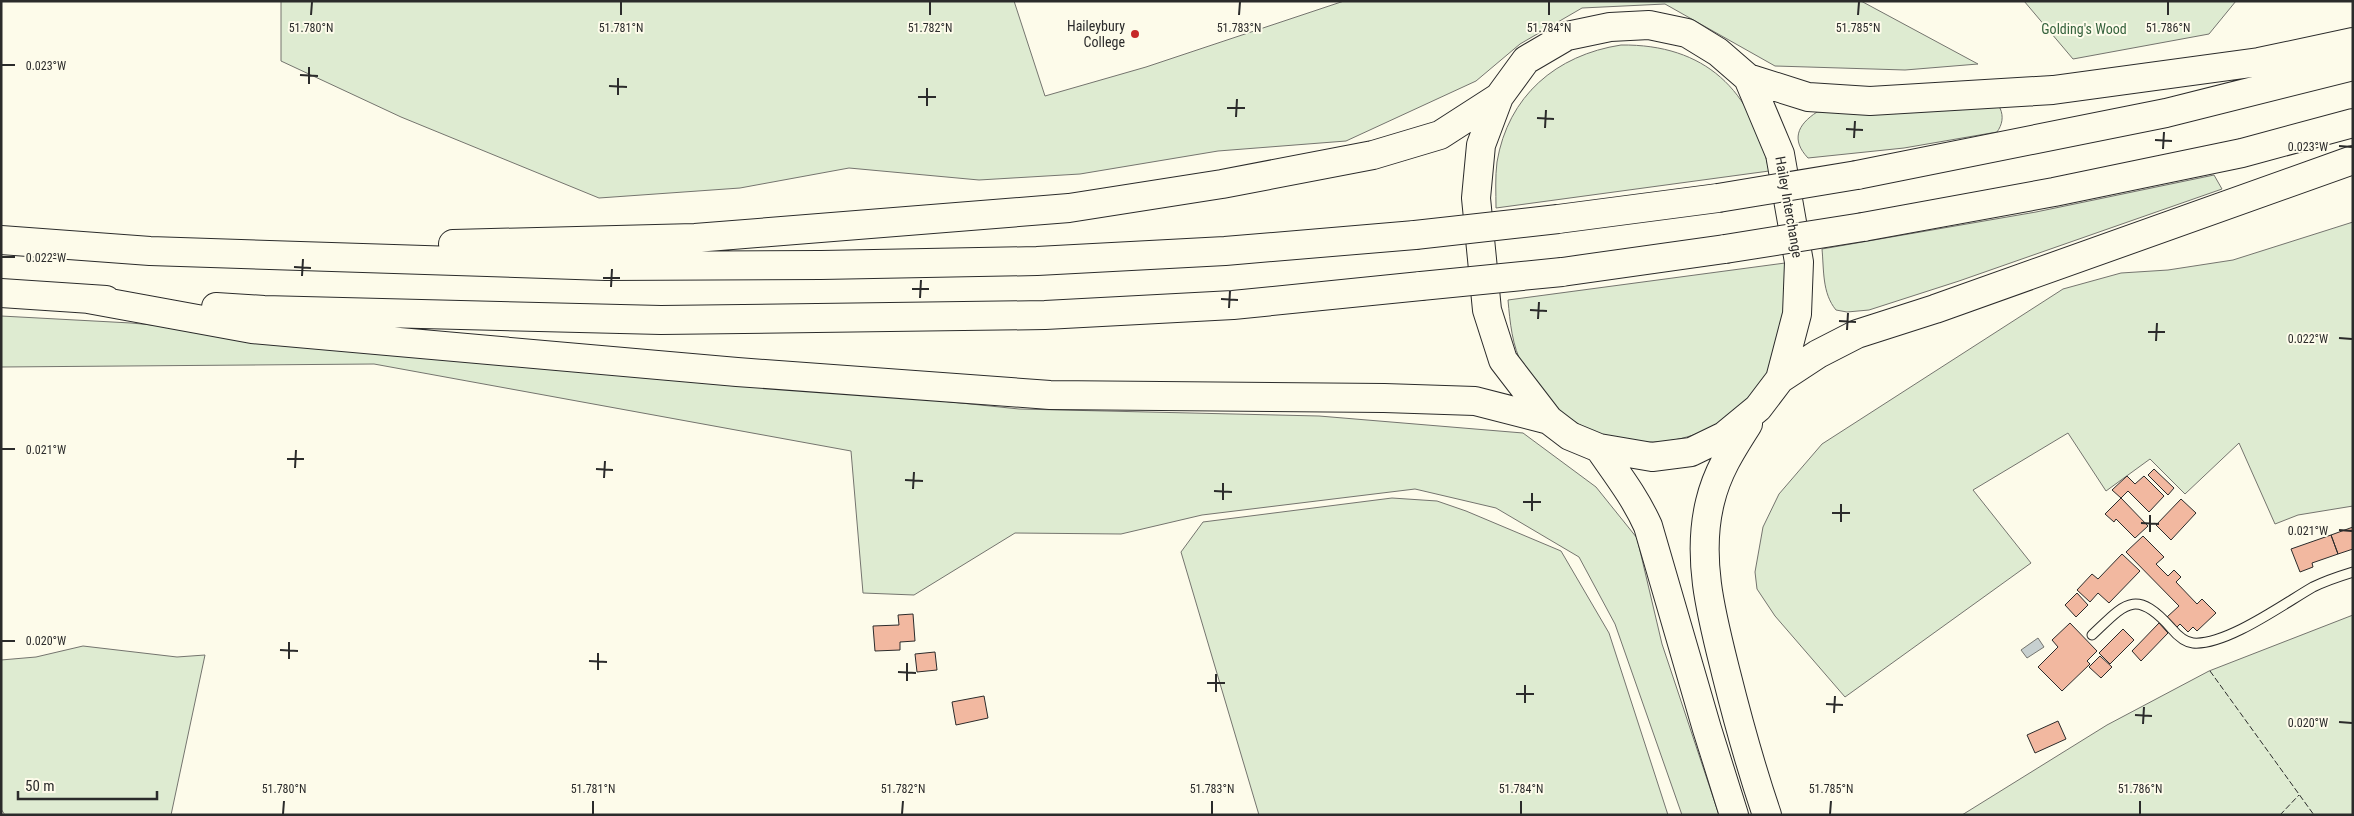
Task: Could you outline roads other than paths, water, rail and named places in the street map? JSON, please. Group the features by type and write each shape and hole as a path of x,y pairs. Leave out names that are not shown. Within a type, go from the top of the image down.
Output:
{"highway":[{"name":"Hailey Interchange","path":"1649,24 1687,33 1718,52 1748,78 1780,154 1799,262 1797,314 1780,379 1758,408 1724,436 1690,452 1652,457 1599,448 1570,436 1549,420 1502,360 1487,310 1476,198 1481,145 1499,97 1526,60 1567,36 1610,27 1649,24"},
{"path":"1748,78 1808,97 1879,100 2053,90 2259,62 2353,42"},
{"path":"1,240 150,251 606,266 831,265 1037,261 1225,251 1558,219 1718,198 1857,175 2156,115 2353,66"},
{"path":"150,251 694,238 1069,208 1222,184 1373,155 1440,136 1499,97"},
{"path":"1,294 264,310 661,320 1045,314 1233,305 1562,272 1863,227 2054,192 2233,154 2353,123"},
{"path":"1780,379 1818,354 1857,334 1935,309 2353,160"},
{"path":"88,299 252,329 737,372 1050,395 1384,398 1475,401 1549,420"},
{"path":"1758,408 1728,455 1715,482 1707,518 1704,553 1708,592 1719,645 1739,724 1767,815"},
{"path":"1599,448 1638,502 1648,526 1706,729 1734,815"}],"lane":[{"path":"2092,635 2117,611 2133,604 2154,610 2176,635 2192,643 2214,639 2269,614 2314,586 2353,572"}],"place":[{"name":"Haileybury College","path":"1135,34"}],"park label":[{"name":"Golding's Wood","path":"2084,29"}]}
